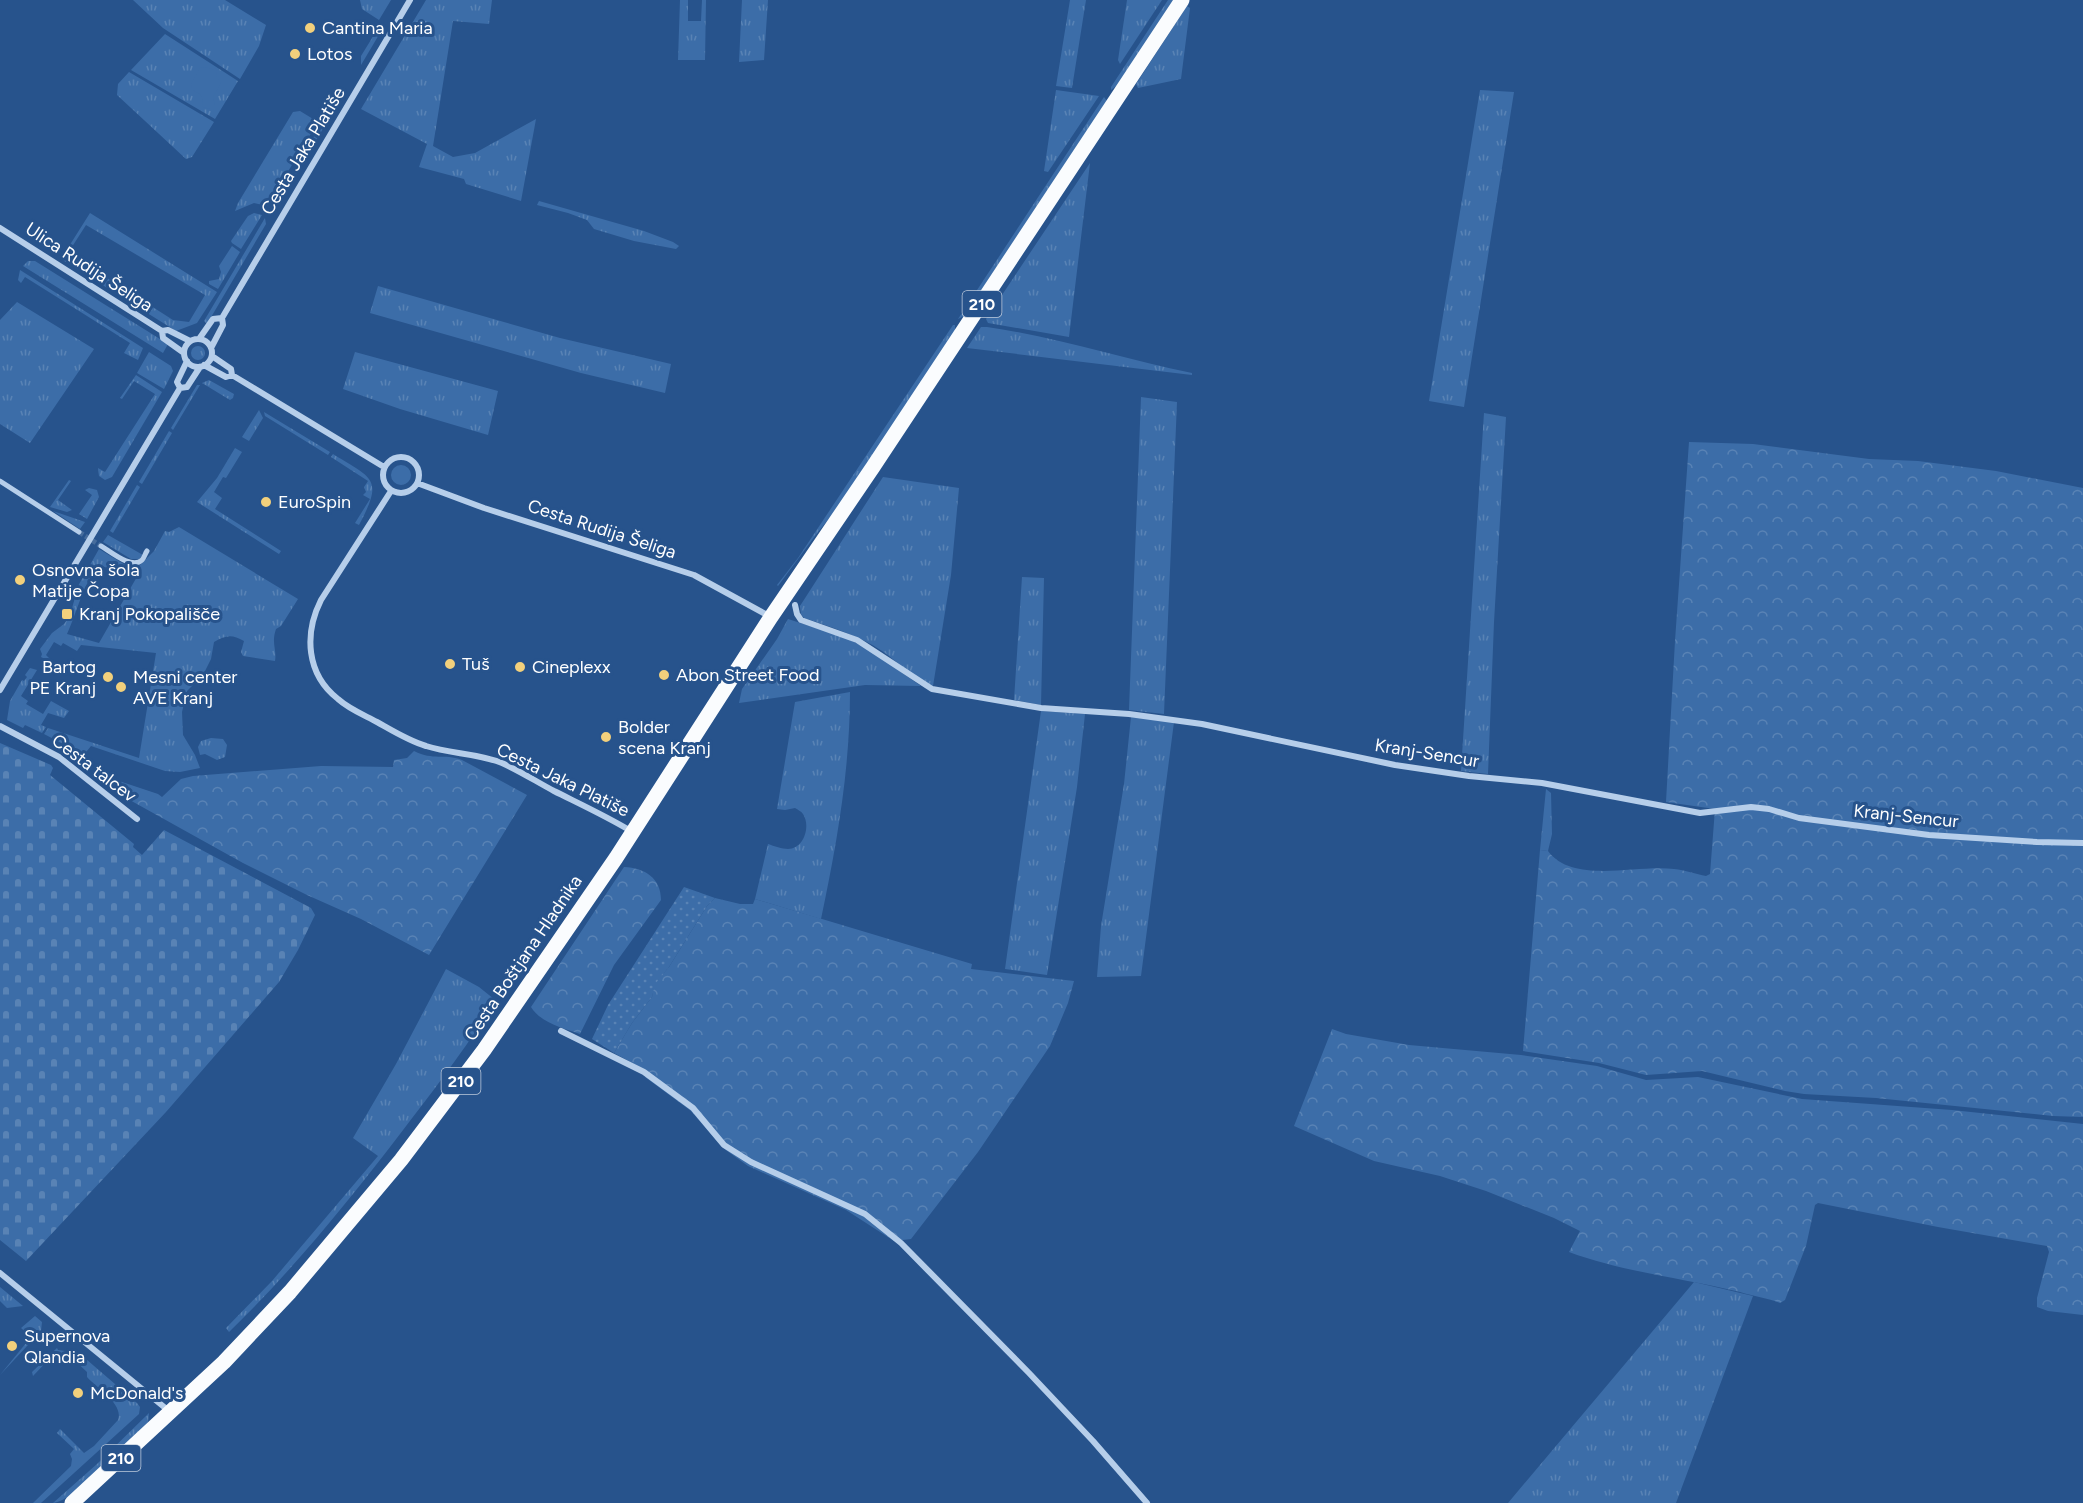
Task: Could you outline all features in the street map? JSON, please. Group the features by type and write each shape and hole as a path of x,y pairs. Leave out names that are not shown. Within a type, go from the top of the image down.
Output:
{"main road":[{"name":"Cesta Boštjana Hladnika","path":"72,1503 224,1362 290,1292 401,1160 484,1050 616,858 771,617 854,496 1182,0"}],"street":[{"name":"Cesta Jaka Platiše","path":"211,348 223,325 222,318 410,0"},
{"name":"Ulica Rudija Šeliga","path":"0,228 162,331 168,330 190,341"},
{"name":"Cesta Jaka Platiše","path":"199,339 213,319 222,318"},
{"name":"Ulica Rudija Šeliga","path":"162,331 163,338 184,353"},
{"path":"180,388 187,387 202,366 212,356 207,342 199,339 190,341 184,353 192,366 202,366 226,377 232,375"},
{"path":"212,356 231,369 232,375 384,467"},
{"path":"180,388 177,382 187,361"},
{"path":"0,690 180,388"},
{"path":"394,458 408,459 418,469 417,483 406,493 399,494 391,491 382,479 384,467 394,458"},
{"path":"0,481 79,532"},
{"name":"Cesta Rudija Šeliga","path":"417,483 484,508 694,575 771,617"},
{"name":"Cesta Jaka Platiše","path":"391,491 321,600 313,617 309,651 316,671 326,687 337,699 352,709 413,741 501,763 632,831"},
{"path":"101,546 128,562 136,563 142,560 147,551"},
{"name":"Kranj-Sencur","path":"795,605 801,620 857,640 932,689 1041,708 1129,714 1202,724 1395,765 1470,776 1542,783 1700,813 1751,807 1769,809 1799,818 1929,835 2083,843"},
{"name":"Cesta talcev","path":"0,726 59,757 137,819"},
{"path":"561,1031 644,1072 693,1108 724,1145 751,1162 869,1218 901,1243 1029,1373 1147,1503"},
{"path":"0,1273 170,1412"}],"green space":[{"path":"133,0 225,0 266,25 259,46 240,79 163,28"},
{"path":"360,0 391,0 379,20 362,9"},
{"path":"426,0 492,0 489,24 453,21 433,146 453,157 475,153 536,119 521,201 466,184 464,179 419,167 427,144 361,109"},
{"path":"680,0 688,0 688,21 701,21 702,0 706,0 705,60 678,60"},
{"path":"742,0 768,0 764,60 739,62"},
{"path":"1070,0 1086,0 1072,88 1056,86"},
{"path":"1127,0 1162,0 1120,64 1118,60"},
{"path":"1168,0 1175,0 1119,84 1111,90 1111,87"},
{"path":"1187,6 1190,8 1181,79 1138,88 1136,84"},
{"path":"377,30 380,33 361,65 361,56"},
{"path":"165,34 238,81 215,119 131,70"},
{"path":"208,67 213,70 215,68 216,76 221,83 213,97 215,105 210,109 203,107 202,97 192,89 191,84 200,68"},
{"path":"129,72 214,122 192,157 186,159 117,95 118,84"},
{"path":"1056,90 1099,96 1048,172 1044,171"},
{"path":"1480,90 1514,92 1464,407 1429,401"},
{"path":"1104,97 1107,101 964,316 958,319"},
{"path":"300,111 318,122 267,206 254,203 235,211 293,112"},
{"path":"322,123 324,127 278,205 271,208"},
{"path":"1090,163 1069,337 988,323 986,319"},
{"path":"539,201 644,231 679,246 676,249 634,241 594,229 587,220 537,205"},
{"path":"90,213 217,292 197,323 176,331 61,259","holes":["86,225 205,295 189,322 173,320 68,253"]},
{"path":"254,213 262,215 241,249 231,241 248,216"},
{"path":"265,218 266,224 207,324 204,321"},
{"path":"232,246 240,252 218,289 209,284 209,281 219,279 221,272 219,266"},
{"path":"28,261 35,261 168,344 163,353 23,266"},
{"path":"20,270 143,348 138,360 124,353 130,343 25,277 21,283 18,280"},
{"path":"378,286 560,338 671,364 665,393 581,373 370,313"},
{"path":"17,302 94,349 30,443 0,424 0,320"},
{"path":"955,325 955,331 845,499 778,586 777,585 798,558"},
{"path":"981,327 1039,336 1192,373 1192,375 967,348"},
{"path":"198,346 203,348 205,353 203,358 198,360 193,358 191,353 193,348"},
{"path":"149,352 171,366 173,371 164,389 137,373"},
{"path":"355,352 498,391 488,435 400,409 343,389"},
{"path":"136,375 162,392 112,477 105,480 99,476 98,468 105,472 155,394 134,381 122,399 120,398"},
{"path":"209,380 234,394 233,398 230,400 202,383"},
{"path":"197,385 200,385 173,430 171,428"},
{"path":"1141,397 1177,402 1164,714 1129,710"},
{"path":"259,410 263,418 249,441 242,437"},
{"path":"264,412 330,452 328,455 265,416"},
{"path":"1484,413 1506,417 1488,774 1461,771"},
{"path":"169,431 172,433 142,484 139,482"},
{"path":"1689,442 1753,444 1869,459 1918,461 1996,471 2083,488 2083,1117 1876,1098 1804,1094 1702,1071 1646,1075 1599,1063 1523,1051 1540,850 1548,851 1559,861 1573,867 1589,870 1659,868 1706,876 1710,874 1715,809 1666,802"},
{"path":"235,448 242,452 226,478 223,477 214,492 222,498 215,509 281,551 279,554 197,502 217,478"},
{"path":"333,454 357,469 370,481 371,498 359,525 355,523 370,499 363,495 366,492 364,487 368,481 331,457"},
{"path":"397,465 405,465 411,471 411,479 405,485 397,485 391,479 391,471"},
{"path":"883,477 959,488 951,575 933,686 913,675 873,645 804,618 801,614 800,606"},
{"path":"69,480 71,481 58,500 72,510 67,512 50,507"},
{"path":"137,485 140,487 113,533 110,531"},
{"path":"89,488 97,490 99,497 87,519 79,514 92,495 85,490"},
{"path":"53,511 85,522 80,529"},
{"path":"179,527 298,599 281,626 276,629 275,661 243,656 241,652 244,641 236,637 226,637 214,642 211,659 203,675 187,691 182,712 183,735 200,768 180,772 165,771 91,746 82,757 85,760 75,763 61,753 67,746 44,734 48,728 139,758 156,653 81,645 77,651 63,643 61,646 54,642 46,655 51,660 49,661 41,657 40,649 52,633 70,616 78,586 99,549 127,566 139,566 154,551 165,531 169,532","holes":["99,565 122,573 124,570 138,575 99,643 67,634 84,590"]},
{"path":"108,535 143,555 139,559 131,559 103,542"},
{"path":"1022,577 1044,578 1041,705 1014,700"},
{"path":"788,619 844,637 868,649 921,686 865,685 739,703 742,689"},
{"path":"30,668 37,670 21,696 28,701 26,704 43,714 51,701 69,711 64,718 48,713 41,725 46,727 42,733 25,725 23,728 7,720 10,701 22,680 24,681 27,677 25,675"},
{"path":"850,692 848,749 842,806 821,919 755,899 768,844 783,849 794,848 802,841 806,830 805,819 800,811 795,808 777,809 795,702"},
{"path":"1041,711 1085,714 1077,787 1047,975 1005,969"},
{"path":"1131,717 1174,722 1141,976 1097,977 1101,926 1124,784"},
{"path":"211,738 223,739 227,745 225,757 217,760 205,754 200,755 198,747 201,741"},
{"path":"0,743 51,765 53,768 50,775 134,844 133,847 142,855 164,830 311,908 315,915 279,982 166,1112 26,1261 0,1240"},
{"path":"414,751 427,756 462,760 527,795 429,955 361,919 243,863 101,784 104,776 162,797 181,779 193,776 321,766 393,767 394,760 407,758"},
{"path":"1546,789 1551,793 1552,834 1548,851 1540,850"},
{"path":"624,867 639,869 655,880 661,900 614,965 580,1034 546,1021 531,1007"},
{"path":"684,887 715,898 707,906 669,967 655,984 652,997 632,1023 614,1053 592,1039 608,1005"},
{"path":"715,898 740,904 753,904 755,899 972,964 971,969 1074,981 1068,1003 1050,1046 978,1152 911,1239 894,1241 846,1210 748,1166 723,1148 691,1111 645,1077 649,1072 614,1053 632,1023 652,997 654,984 669,967 707,906"},
{"path":"446,969 479,987 494,999 494,1004 448,1070 360,1185 297,1261 229,1332 226,1328 272,1281 378,1156 353,1138 396,1064"},
{"path":"1332,1029 1346,1034 1409,1045 1521,1055 1597,1066 1646,1080 1698,1077 1802,1099 1952,1110 2083,1124 2083,1315 2048,1311 2037,1307 2037,1298 2049,1252 2047,1246 1818,1203 1815,1205 1806,1246 1785,1300 1780,1303 1719,1287 1610,1265 1569,1252 1580,1231 1554,1218 1486,1191 1440,1176 1374,1161 1294,1126"},
{"path":"1694,1282 1753,1296 1676,1503 1508,1503"},
{"path":"0,1287 23,1306 7,1308 0,1301"},
{"path":"35,1316 42,1322 41,1331 0,1375 31,1337 21,1328"},
{"path":"57,1348 79,1353 137,1403 140,1407 139,1414 41,1503 33,1503 71,1466 70,1454 74,1449 57,1433 60,1429 84,1453 94,1446 118,1420 119,1414 109,1397 87,1377 87,1372 71,1357 64,1354 51,1357 33,1376 32,1372"},
{"path":"149,1413 148,1422 143,1431 85,1484 61,1501 53,1503 97,1464"}],"tunnel":[{"path":"79,532 101,546"}],"place":[{"name":"Cantina Maria","path":"310,28"},
{"name":"Lotos","path":"295,54"},
{"name":"EuroSpin","path":"266,502"},
{"name":"Osnovna šola Matije Čopa","path":"20,580"},
{"name":"Kranj Pokopališče","path":"67,614"},
{"name":"Tuš","path":"450,664"},
{"name":"Cineplexx","path":"520,667"},
{"name":"Abon Street Food","path":"664,675"},
{"name":"Bartog PE Kranj","path":"108,677"},
{"name":"Mesni center AVE Kranj","path":"121,687"},
{"name":"Bolder scena Kranj","path":"606,737"},
{"name":"Supernova Qlandia","path":"12,1346"},
{"name":"McDonald's","path":"78,1393"}]}
